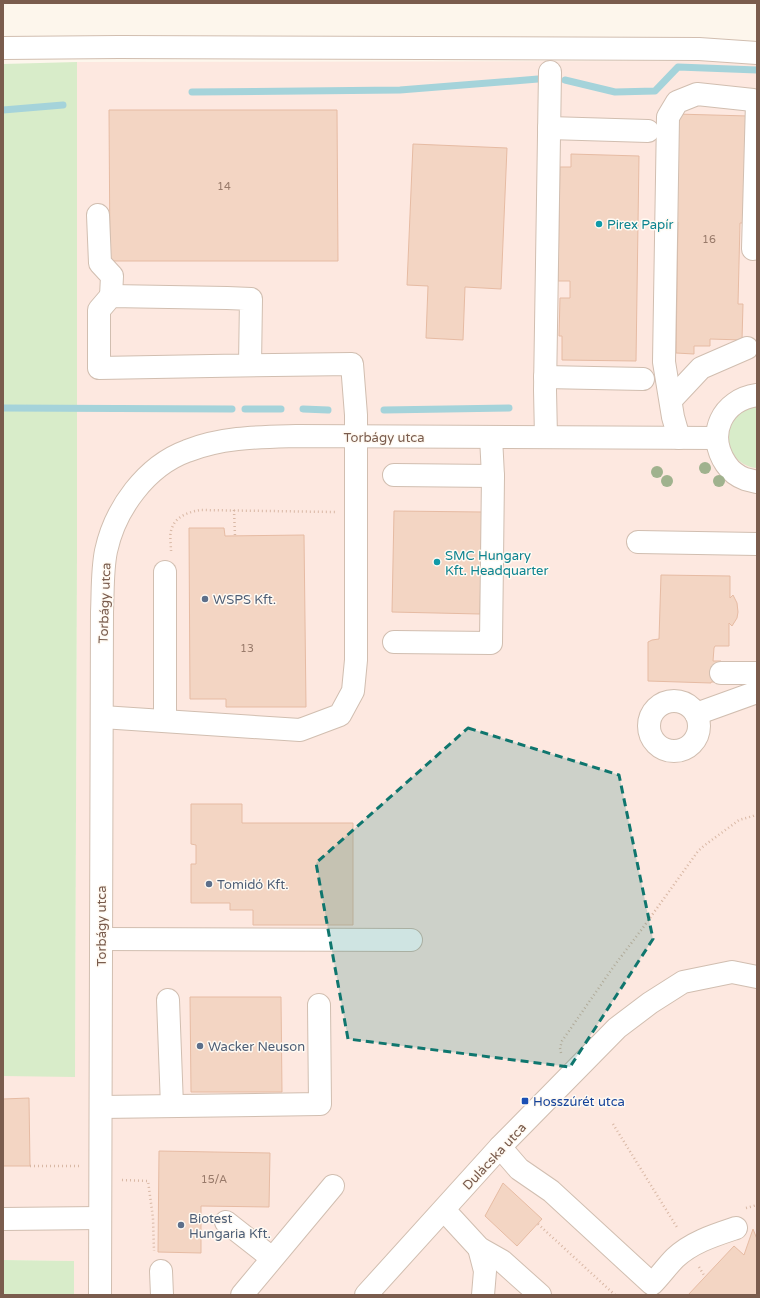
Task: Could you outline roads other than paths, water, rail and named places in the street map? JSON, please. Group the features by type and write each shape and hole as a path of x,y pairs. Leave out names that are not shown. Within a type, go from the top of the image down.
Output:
{"street":[{"path":"3,48 699,49 757,52"},
{"path":"546,437 545,377 550,72"},
{"path":"679,438 673,417 664,362 668,117 677,102 697,94 753,100 757,102 753,249"},
{"path":"549,128 648,131"},
{"path":"98,215 100,262 112,276 111,296 99,310 99,368 352,364 356,402 356,660 353,691 340,716 300,730 102,717"},
{"path":"111,296 251,300 250,366"},
{"path":"671,400 701,368 746,348"},
{"path":"545,377 643,379"},
{"path":"757,395 746,396 731,405 720,420 716,438 720,455 730,470 744,479 757,482"},
{"name":"Torbágy utca","path":"100,1295 103,573 110,536 121,510 133,492 146,478 165,463 186,451 232,440 289,436 716,438"},
{"path":"394,642 492,643 493,476 491,438"},
{"path":"394,475 493,476"},
{"path":"638,542 757,544"},
{"path":"164,721 165,572"},
{"path":"721,673 757,673"},
{"path":"696,714 757,692"},
{"path":"101,939 411,940"},
{"name":"Dulácska utca","path":"366,1295 500,1148 618,1028 650,1003 683,982 732,972 757,977"},
{"path":"168,1000 172,1106"},
{"path":"101,1107 320,1104 319,1005"},
{"path":"500,1148 519,1169 551,1191 652,1284 675,1258 688,1248 710,1237 736,1228"},
{"path":"242,1295 333,1186"},
{"path":"444,1210 479,1248 502,1261 540,1295"},
{"path":"3,1219 100,1218"},
{"path":"226,1222 272,1258"},
{"path":"479,1248 485,1271 484,1295"},
{"path":"161,1271 162,1295"}],"waterway":[{"path":"565,80 615,92 655,91 678,67 757,70"},
{"path":"192,92 400,90 538,79"},
{"path":"3,110 63,105"},
{"path":"3,408 232,409"},
{"path":"384,410 509,408"},
{"path":"245,409 281,409"},
{"path":"303,409 328,410"}],"place":[{"name":"Pirex Papír","path":"599,224"},
{"name":"SMC Hungary Kft. Headquarter","path":"437,562"},
{"name":"WSPS Kft.","path":"205,599"},
{"name":"Tomidó Kft.","path":"209,884"},
{"name":"Wacker Neuson","path":"200,1046"},
{"name":"Hosszúrét utca","path":"525,1101"},
{"name":"Biotest Hungaria Kft.","path":"181,1225"}]}
